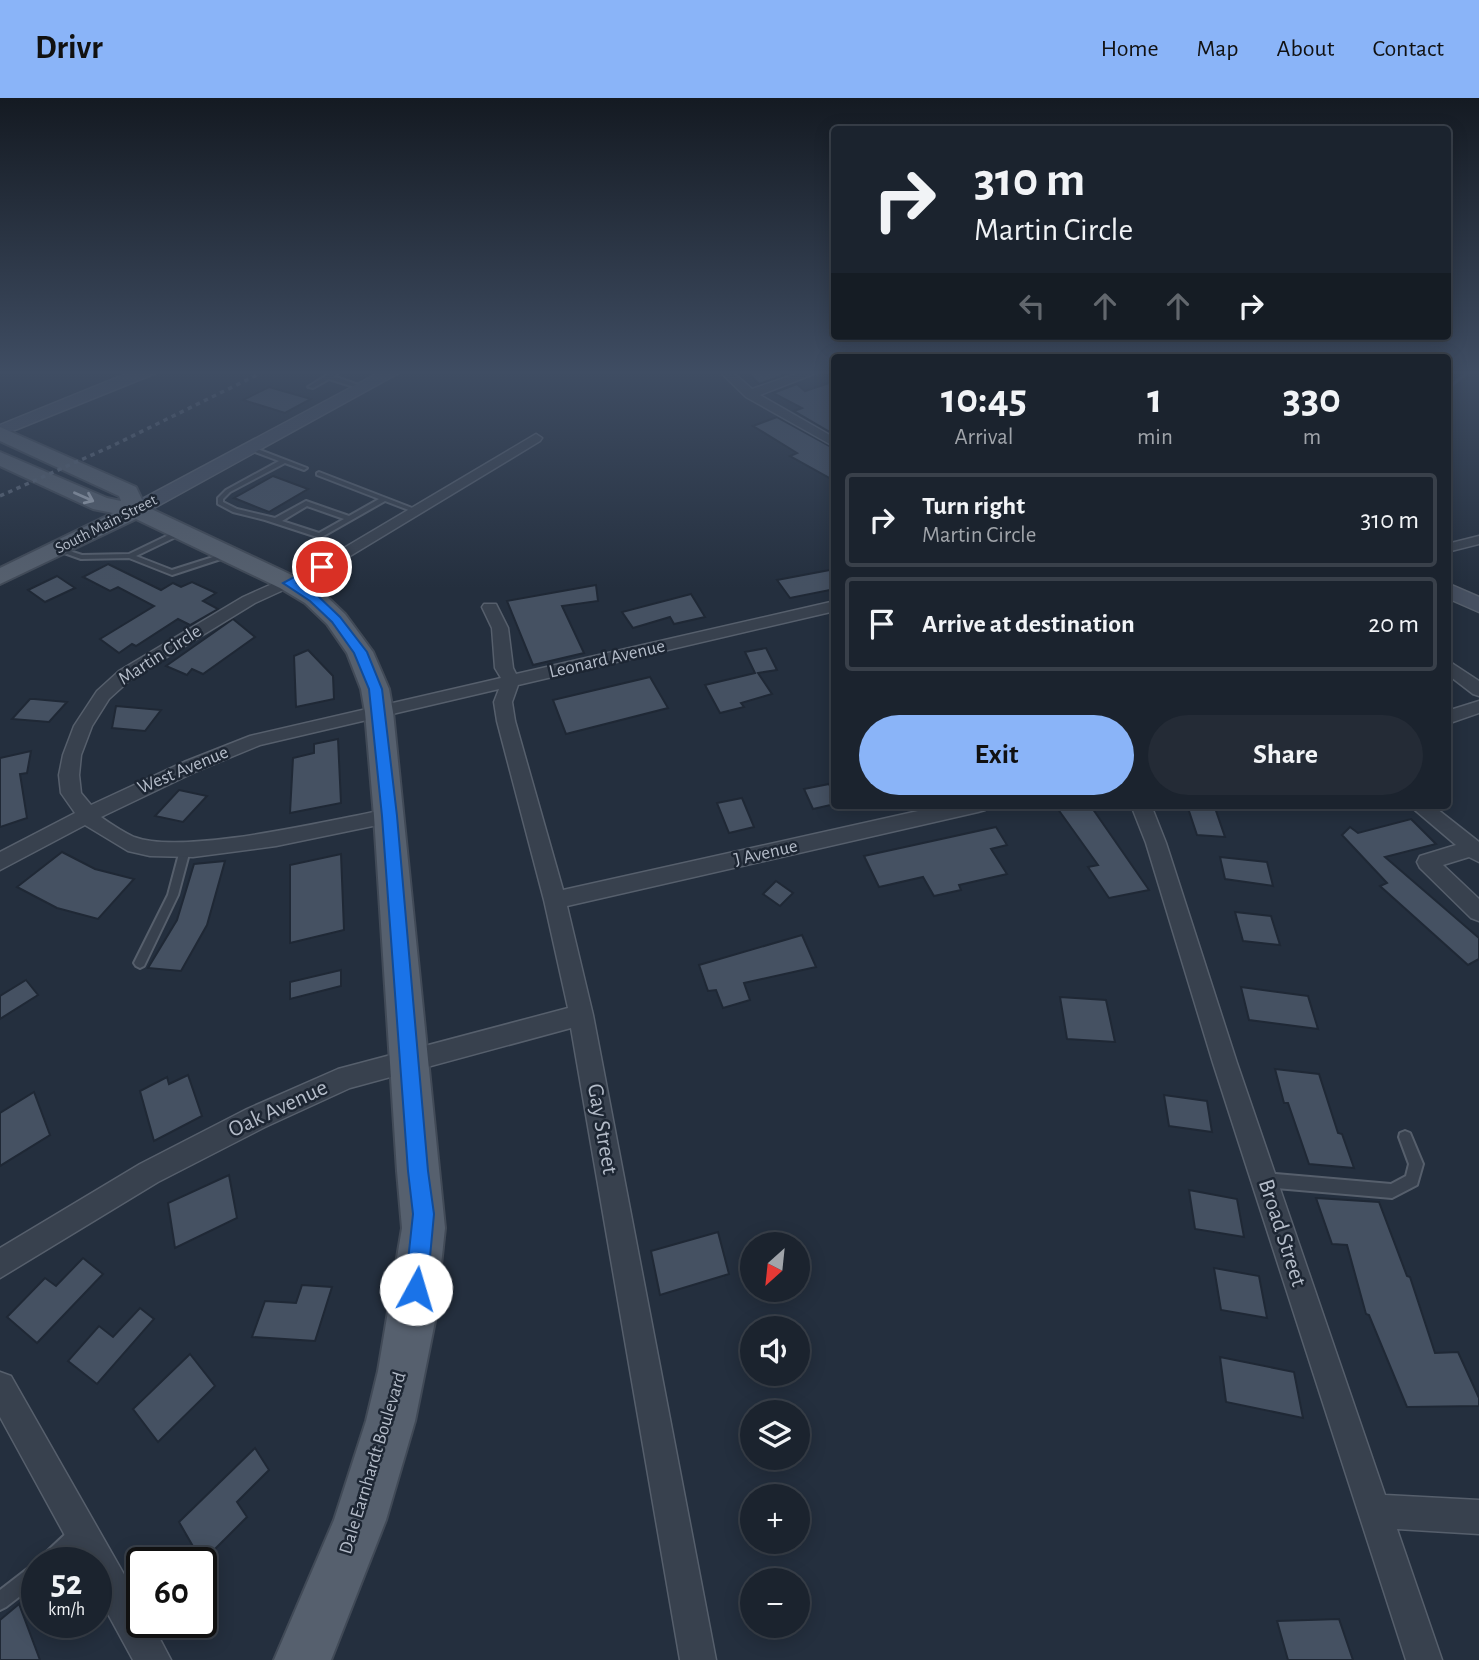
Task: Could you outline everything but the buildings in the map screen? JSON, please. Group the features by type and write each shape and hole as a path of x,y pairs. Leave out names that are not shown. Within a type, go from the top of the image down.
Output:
{"main road":[{"name":"Dale Earnhardt Boulevard","path":"23,443 128,492 136,510"},
{"name":"South Main Street","path":"0,577 263,443"},
{"name":"Dale Earnhardt Boulevard","path":"0,458 101,505 136,510 232,554 314,598 336,619 360,652 375,689 390,816 408,1059 424,1214 414,1314 395,1402 361,1513 302,1660"},
{"path":"1451,589 1479,595"},
{"path":"1451,590 1479,605"}],"street":[{"name":"Martin Circle","path":"390,816 276,838 185,849 161,849 128,843 95,823 71,793 69,775 72,755 83,726 103,695 156,655 249,600 322,567 528,443"},
{"path":"1451,547 1479,540"},
{"name":"Gay Street","path":"490,607 500,628 504,668 511,681 503,702 506,720 555,900 581,1015 698,1660"},
{"name":"Leonard Avenue","path":"379,712 831,607"},
{"path":"1451,668 1479,690"},
{"path":"1451,717 1479,707"},
{"name":"West Avenue","path":"0,862 88,814 200,761 256,740 379,712"},
{"name":"J Avenue","path":"555,900 960,809"},
{"name":"Broad Street","path":"1143,809 1424,1660"},
{"path":"1424,809 1476,851"},
{"path":"1476,851 1427,862 1479,912"},
{"name":"Oak Avenue","path":"0,1264 149,1173 256,1118 347,1077 581,1015"},
{"path":"0,1387 153,1660"},
{"path":"1375,1511 1479,1517"}],"lane":[{"path":"252,449 304,468"},
{"path":"284,461 228,491 220,499 224,507 320,536 384,499"},
{"path":"319,474 416,511"},
{"path":"276,521 306,503 351,519"},
{"path":"130,556 181,531"},
{"path":"57,549 81,557 130,556 172,573 232,554"},
{"path":"141,963 173,895 185,849"},
{"path":"1264,1180 1392,1191 1412,1180 1416,1164 1405,1137"},
{"path":"64,1547 81,1531"},
{"path":"0,1601 21,1585"}],"railway":[{"path":"0,496 118,443"}],"route":[{"path":"322,567 289,583 314,598 336,619 360,652 375,689 379,712 390,816 418,1171 424,1214 416,1289"}]}
